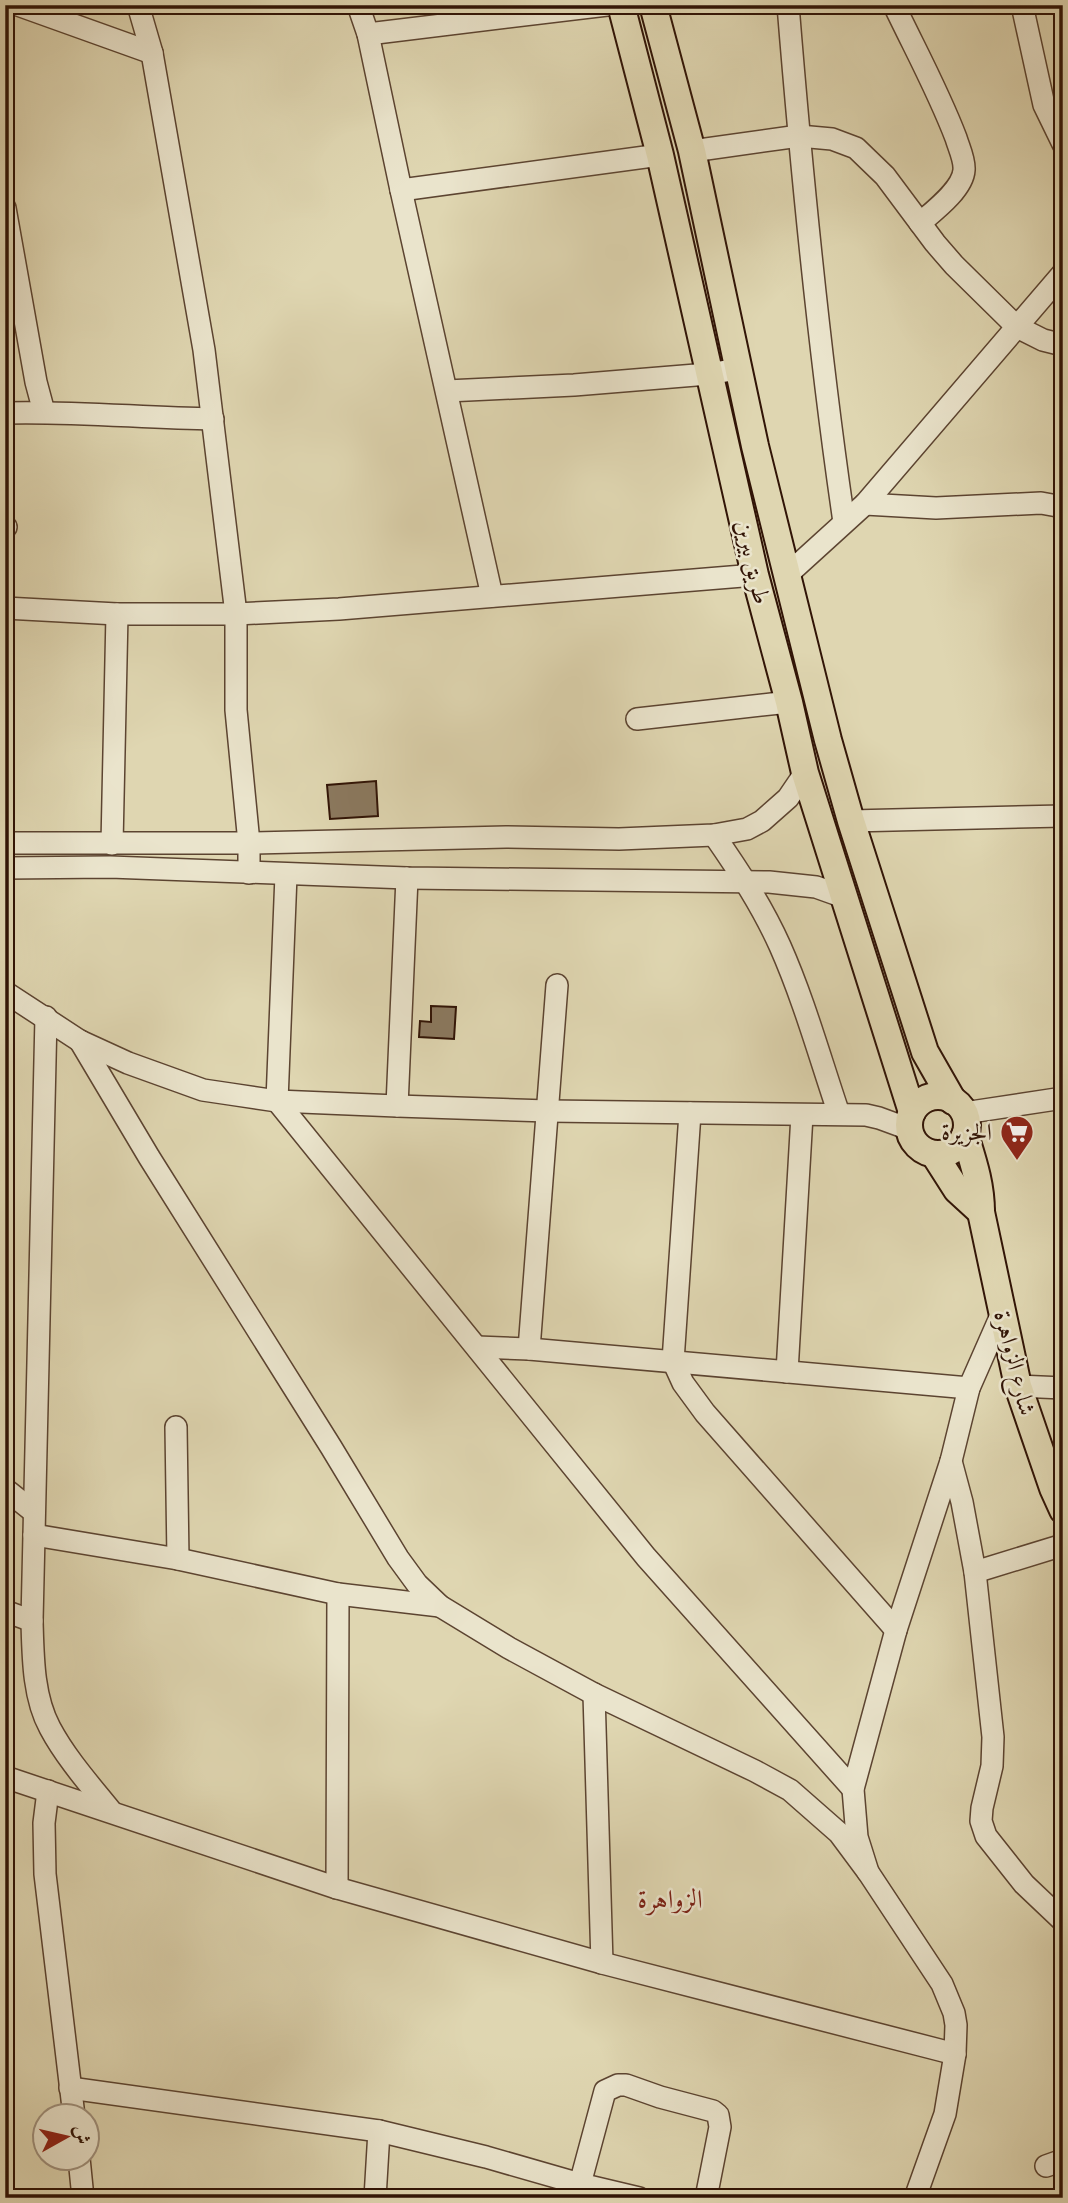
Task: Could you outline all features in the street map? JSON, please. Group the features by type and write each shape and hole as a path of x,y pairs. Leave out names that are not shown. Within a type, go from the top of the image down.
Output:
{"main road":[{"name":"طريق بيرين","path":"621,5 660,155 755,576 805,773 910,1120"},
{"name":"طريق بيرين","path":"653,5 692,151 755,446 828,740 925,1052 961,1116"},
{"path":"930,1097 946,1097 961,1116 956,1147 942,1154 934,1154 917,1146 912,1138 910,1120 916,1105 930,1097"},
{"name":"شارع الزواهرة","path":"961,1116 978,1175 981,1212 1018,1386 1063,1510"},
{"path":"934,1154 957,1190 981,1212"}],"street":[{"path":"18,5 152,54"},
{"path":"138,5 152,54 204,351 236,614 236,710 249,843 249,873"},
{"path":"358,5 368,34 492,596"},
{"path":"368,34 607,5"},
{"path":"789,5 799,136 834,455 844,522"},
{"path":"894,5 948,118 961,152 964,171 956,188 939,208 920,223"},
{"path":"1021,5 1044,105 1063,144"},
{"path":"692,151 799,136 832,139 856,148 885,176 954,265 1017,327 1043,340 1063,345"},
{"path":"401,190 660,155"},
{"path":"5,208 36,382 44,412"},
{"path":"788,573 865,504 1063,273"},
{"path":"447,391 574,385 738,369"},
{"path":"5,413 44,412 212,419"},
{"path":"865,504 936,508 1041,503 1063,507"},
{"path":"5,608 117,614 236,614 338,609 755,576"},
{"path":"112,844 117,614"},
{"path":"637,719 789,702"},
{"path":"5,843 249,843 506,837 618,839 714,835 747,829 762,821 788,798 805,773"},
{"path":"851,821 1063,817"},
{"path":"714,835 747,883 779,946 839,1114"},
{"path":"5,868 110,867 286,875 747,883 816,887 844,897"},
{"path":"286,875 277,1101 646,1557 853,1789"},
{"path":"397,1106 407,878"},
{"path":"529,1349 557,985"},
{"path":"5,992 80,1041 128,1063 203,1090 277,1101 548,1111 839,1114 910,1120"},
{"path":"46,1017 34,1512 34,1663 40,1699 49,1727 111,1811"},
{"path":"80,1041 149,1157 398,1558 417,1584 440,1606 509,1648 594,1694 790,1790 839,1833 868,1872 942,1984 956,2025 955,2054 945,2114 915,2198"},
{"path":"961,1116 1063,1098"},
{"path":"690,1113 673,1361 683,1383 705,1413 896,1630"},
{"path":"787,1372 802,1115"},
{"path":"868,1872 857,1837 853,1789 896,1630 951,1461 969,1388 1002,1313"},
{"path":"477,1347 529,1349 969,1388"},
{"path":"1018,1386 1063,1388"},
{"path":"176,1427 178,1559"},
{"path":"951,1461 975,1572 988,1675 993,1737 992,1766 981,1821 986,1836 1024,1884 1063,1922"},
{"path":"5,1489 34,1512"},
{"path":"34,1535 178,1559 338,1594 440,1606"},
{"path":"975,1572 1063,1545"},
{"path":"337,1888 338,1594"},
{"path":"5,1611 32,1621"},
{"path":"594,1694 602,1963"},
{"path":"5,1777 337,1888 602,1963 955,2054"},
{"path":"48,1791 44,1823 45,1874 72,2102"},
{"path":"580,2185 605,2091 618,2085 626,2085 718,2115 720,2127 706,2198"},
{"path":"71,2088 379,2131 486,2157 580,2185 639,2198"},
{"path":"375,2198 379,2131"},
{"path":"80,2172 83,2198"}],"building":[{"path":"376,781 378,816 330,819 327,785"},
{"path":"431,1006 456,1007 454,1039 419,1037 420,1021 431,1022"}],"place":[{"name":"الجزيرة","path":"1017,1162"}],"district":[{"name":"الزواهرة","path":"670,1899"}]}
